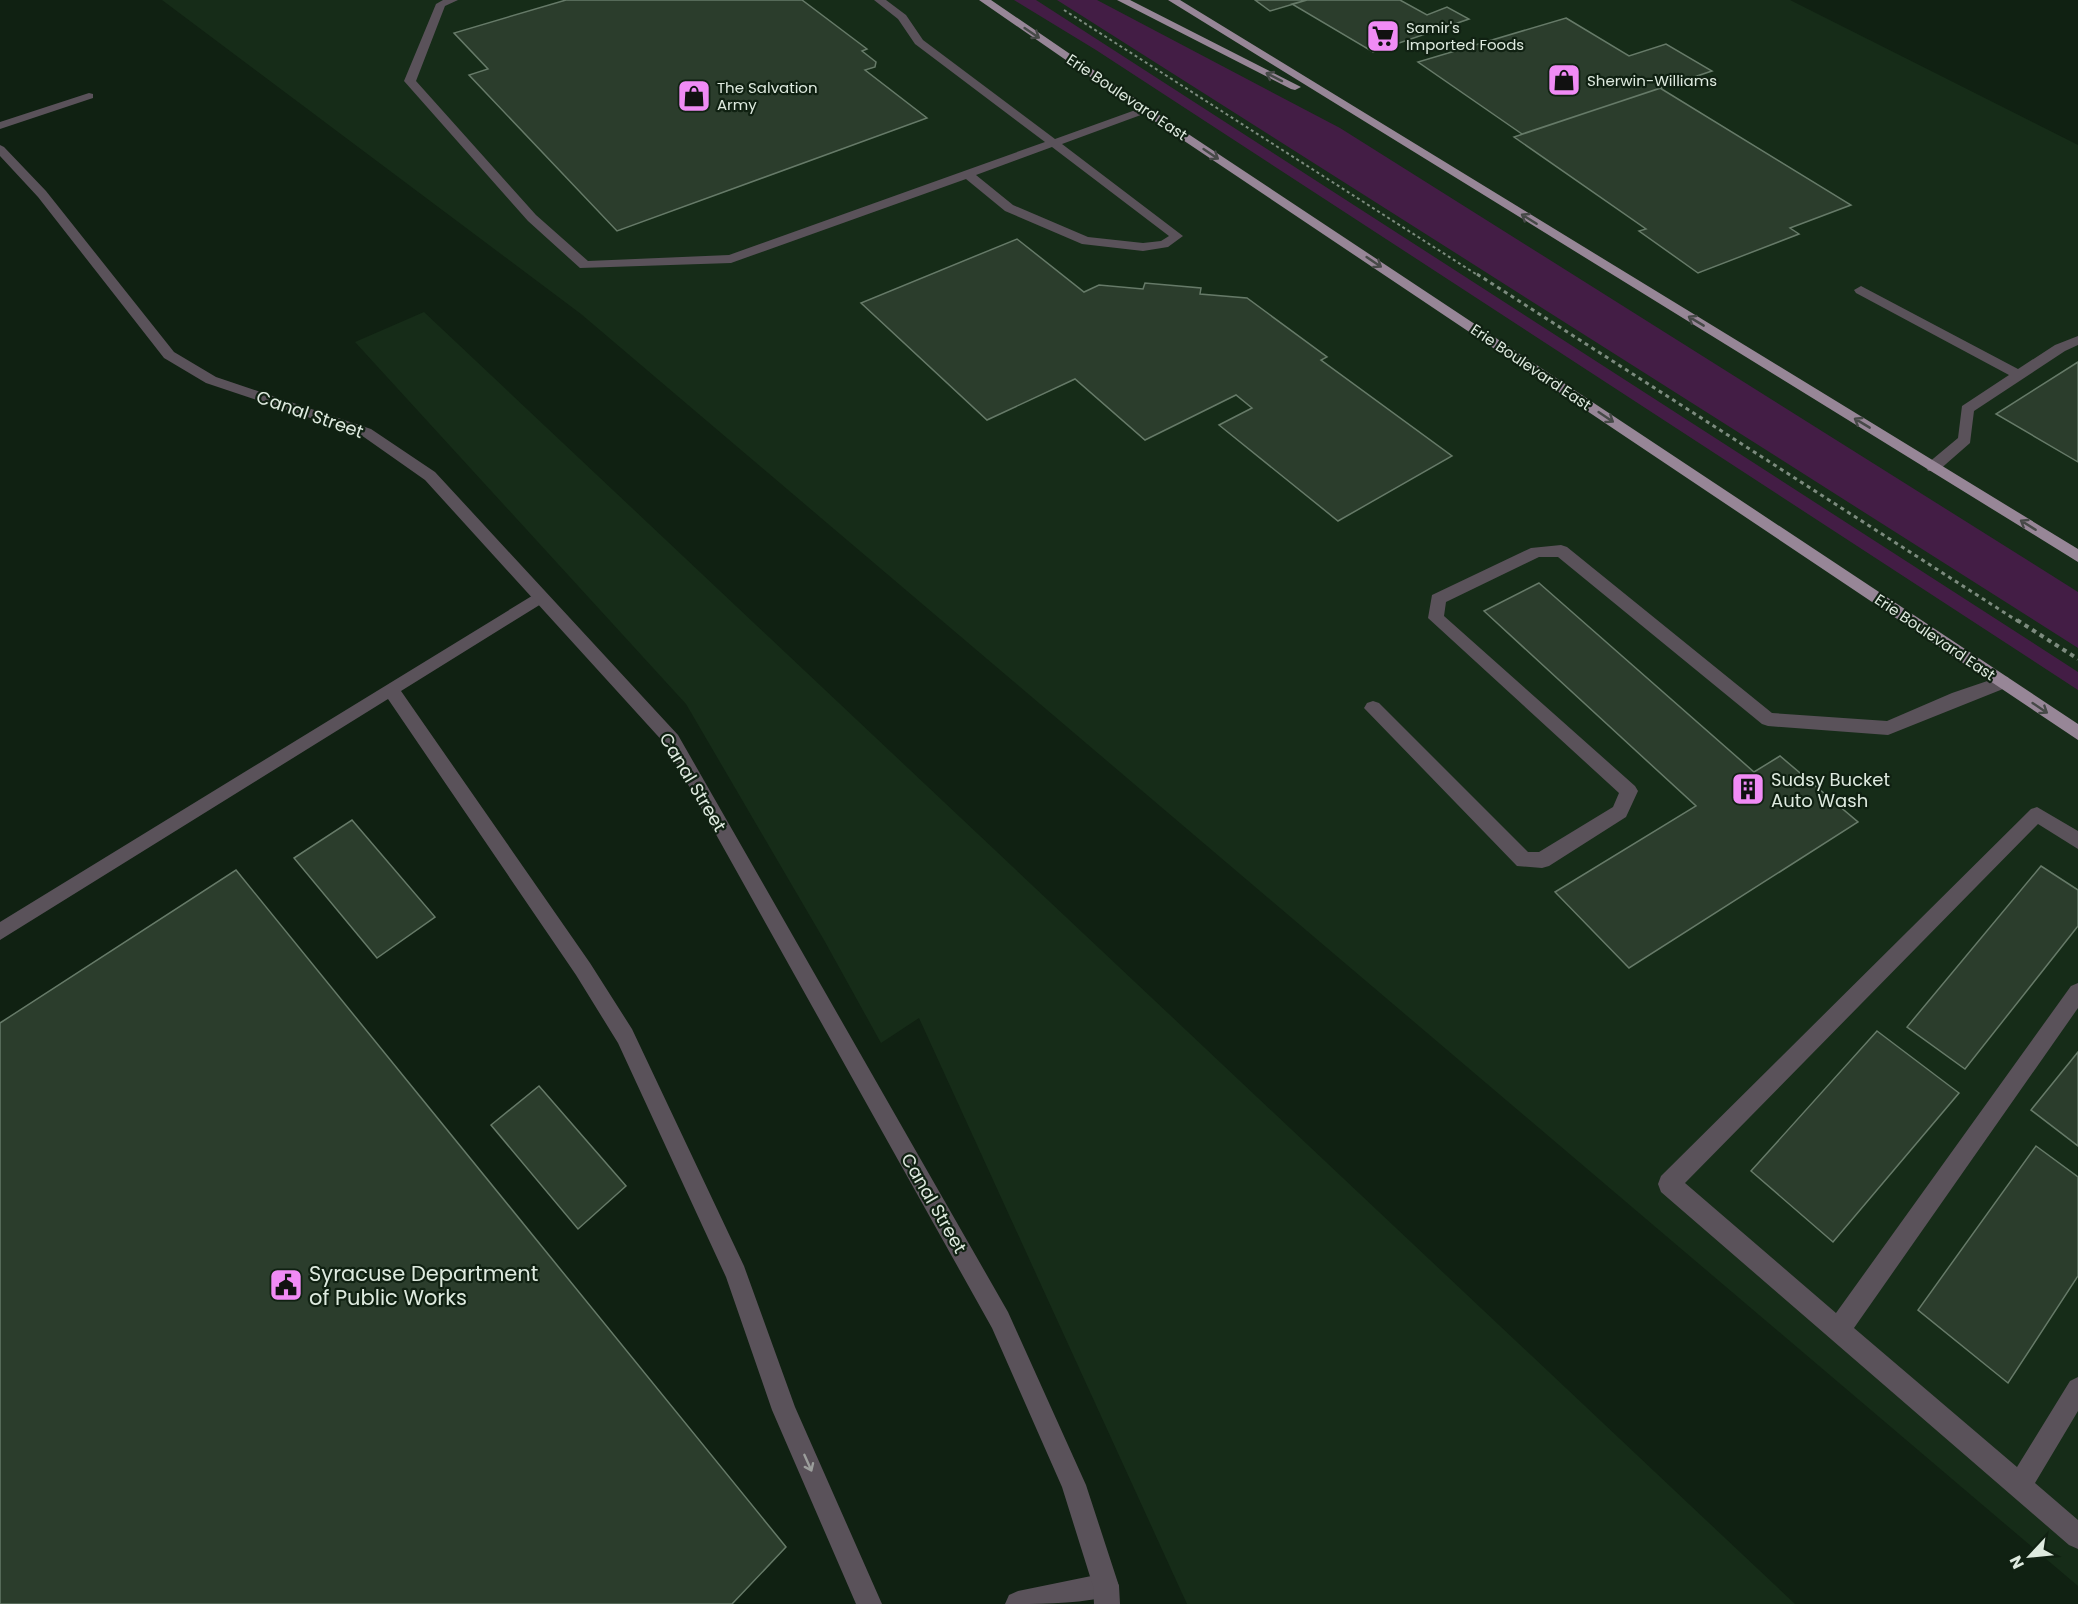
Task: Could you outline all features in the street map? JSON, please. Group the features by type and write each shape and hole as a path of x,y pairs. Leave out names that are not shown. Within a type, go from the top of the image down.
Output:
{"main road":[{"name":"Erie Boulevard East","path":"984,0 2078,733"},
{"path":"1122,0 1401,140"},
{"path":"1173,0 2078,556"}],"street":[{"path":"453,0 441,4 410,81 532,218 585,265 731,259 1145,110"},
{"path":"879,0 902,17 919,42 1177,237 1164,244 1143,247 1086,241 1009,208 966,173"},
{"path":"0,126 89,96"},
{"name":"Canal Street","path":"0,149 42,194 169,355 211,380 366,432 430,476 672,740 1000,1320 1074,1485 1106,1595"},
{"path":"1861,290 2019,375"},
{"path":"1933,467 1965,440 1967,409 2060,348 2078,340"},
{"path":"1373,708 1524,860 1542,860 1620,812 1629,791 1436,618 1438,599 1537,552 1561,551 1768,719 1888,728 2002,682"},
{"path":"0,932 540,597"},
{"path":"391,690 582,969 625,1036 736,1274 784,1410 869,1604"},
{"path":"2078,841 2037,814 1669,1185 2078,1536"},
{"path":"1839,1329 2078,992"},
{"path":"2020,1485 2078,1389"},
{"path":"1018,1604 1106,1595"}],"path":[{"path":"1059,6 2078,659"}],"shaded area":[{"path":"162,0 1790,0 2078,145 2078,1586 581,314"},
{"path":"1014,0 1036,0 2078,672 2078,690 1096,50"},
{"path":"1057,0 1097,0 1340,128 2078,592 2078,648"},
{"path":"424,312 1795,1604 1187,1604 919,1018 881,1043 824,940 686,704 355,342"}],"building":[{"name":"The Salvation Army","path":"566,0 802,0 867,49 862,51 876,62 875,67 865,70 927,118 617,231 469,75 488,69 454,33"},
{"path":"1255,0 1307,0 1270,11"},
{"name":"Samir's Imported Foods","path":"1307,0 1400,0 1427,15 1447,7 1469,19 1373,52 1292,4"},
{"name":"Sherwin-Williams","path":"1566,18 1629,56 1666,44 1712,71 1522,134 1418,62"},
{"path":"1660,88 1851,205 1790,228 1799,234 1698,273 1639,231 1646,229 1514,137"},
{"path":"1017,239 1084,292 1099,285 1143,289 1145,283 1201,288 1200,294 1247,298 1327,357 1321,360 1452,456 1338,521 1219,425 1252,408 1236,395 1145,440 1075,379 987,420 861,303"},
{"path":"2078,362 2078,462 1996,414"},
{"name":"Sudsy Bucket Auto Wash","path":"1539,583 1754,772 1780,756 1858,822 1629,968 1555,892 1696,806 1484,611"},
{"path":"352,820 435,917 377,958 294,858"},
{"path":"2041,866 2078,890 2078,926 1965,1069 1907,1027"},
{"name":"Syracuse Department of Public Works","path":"236,870 786,1547 732,1604 0,1604 0,1023"},
{"path":"1877,1031 1959,1093 1833,1242 1751,1171"},
{"path":"2078,1052 2078,1146 2031,1110"},
{"path":"539,1086 626,1186 578,1229 491,1125"},
{"path":"2036,1146 2078,1177 2078,1276 2008,1383 1918,1310"}],"place":[{"name":"Samir's Imported Foods","path":"1383,36"},
{"name":"Sherwin-Williams","path":"1564,80"},
{"name":"The Salvation Army","path":"694,96"},
{"name":"Sudsy Bucket Auto Wash","path":"1748,789"},
{"name":"Syracuse Department of Public Works","path":"286,1285"}]}
